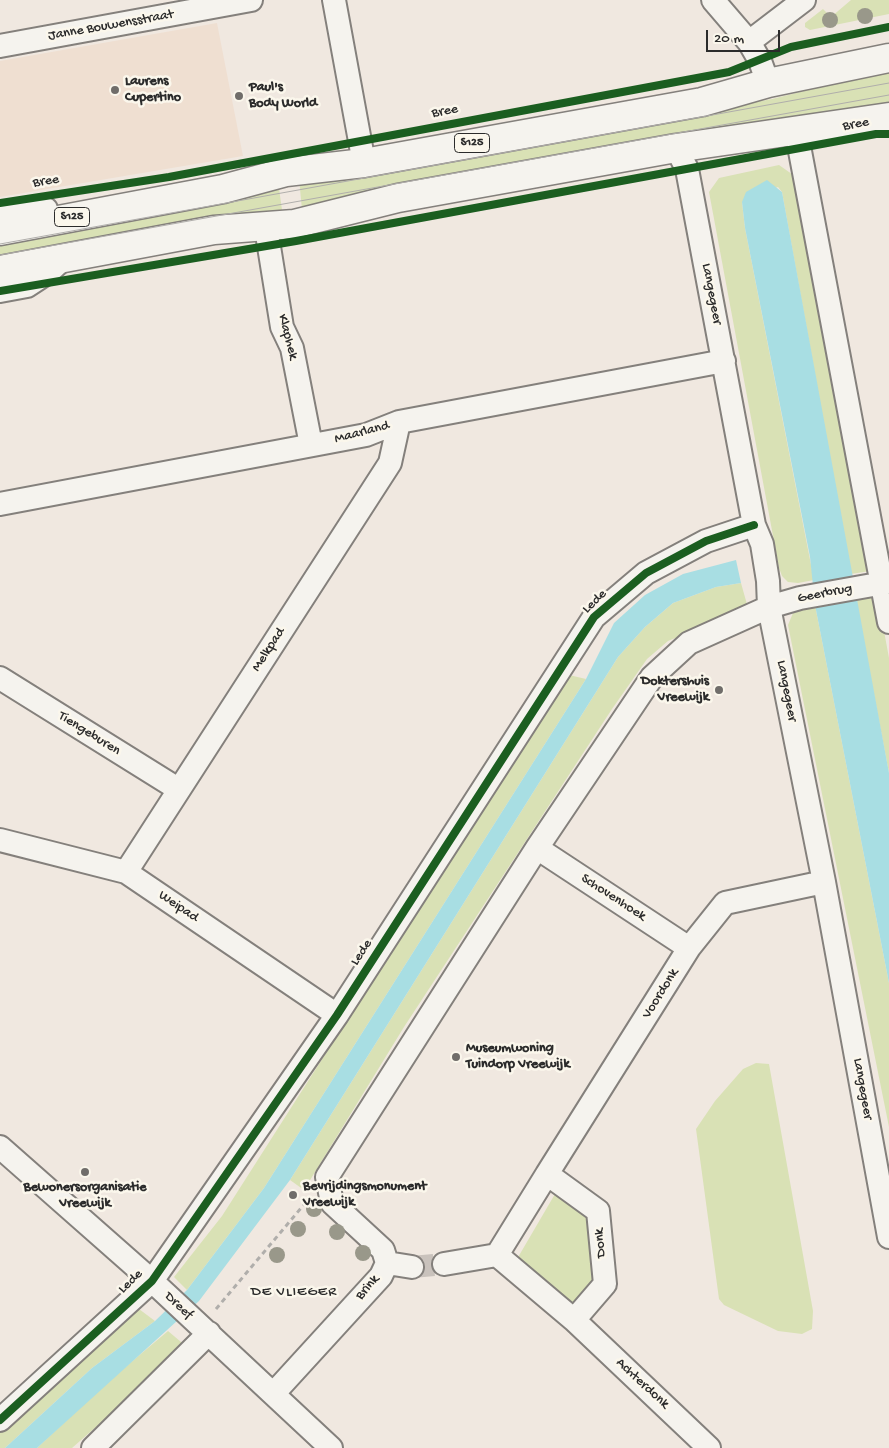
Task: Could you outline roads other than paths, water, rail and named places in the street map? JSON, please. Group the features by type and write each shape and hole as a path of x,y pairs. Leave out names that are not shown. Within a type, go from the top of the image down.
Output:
{"main road":[{"name":"Bree","path":"0,231 223,189 363,151 702,102 768,83 889,58"},
{"name":"Bree","path":"0,270 214,230 266,228 325,218 398,198 676,148 889,117"}],"street":[{"name":"Janne Bouwensstraat","path":"0,46 251,0"},
{"path":"334,0 363,151"},
{"path":"713,0 749,42 760,61 768,83"},
{"path":"749,42 804,0"},
{"path":"796,130 878,584 889,622"},
{"name":"Langegeer","path":"676,148 687,170 754,525 762,544 768,581 769,607 824,882 889,1237"},
{"name":"Bree","path":"0,217 120,197 134,198 144,204"},
{"name":"Klaphek","path":"266,228 282,327 292,348 311,445"},
{"path":"0,291 27,286 43,277 63,259"},
{"name":"Maarland","path":"0,504 366,435 399,422 724,361"},
{"name":"Melkpad","path":"126,872 390,462 399,422"},
{"name":"Lede","path":"0,1420 160,1288 594,617 646,573 706,541 754,525"},
{"name":"Geerbrug","path":"769,607 800,598 878,584"},
{"path":"537,848 652,677 689,643 769,607"},
{"name":"Tiengeburen","path":"0,678 178,789"},
{"name":"Weipad","path":"0,840 126,872 337,1015"},
{"name":"Schovenhoek","path":"537,848 689,948"},
{"name":"Brink","path":"274,1393 381,1276 387,1263 384,1250 332,1203 327,1177 537,848"},
{"name":"Voordonk","path":"547,1174 689,948 725,902 824,882"},
{"name":"Dreef","path":"0,1147 160,1288 331,1448"},
{"path":"444,1264 497,1255 547,1174"},
{"name":"Donk","path":"547,1174 598,1211 604,1284 574,1320"},
{"path":"497,1255 574,1320"},
{"path":"387,1263 412,1267"},
{"name":"Achterdonk","path":"574,1320 709,1448"},
{"path":"93,1448 202,1327"}],"water":[{"path":"767,180 782,192 889,773 889,983 815,605 810,557 745,228 742,202 746,192"},
{"path":"736,560 741,583 716,587 673,603 645,627 618,657 290,1180 199,1301 37,1448 5,1448 92,1368 155,1321 187,1290 264,1188 586,679 614,623 645,595 683,574"}],"tunnel":[{"path":"412,1267 444,1264"}],"tram line":[{"path":"0,244 889,83"},
{"path":"0,255 889,95"}],"place":[{"name":"Laurens Cupertino","path":"115,90"},
{"name":"Paul's Body World","path":"239,96"},
{"name":"Doktershuis Vreewijk","path":"719,690"},
{"name":"Museumwoning Tuindorp Vreewijk","path":"456,1057"},
{"name":"Bewonersorganisatie Vreewijk","path":"85,1172"},
{"name":"Bevrijdingsmonument Vreewijk","path":"293,1195"}],"district":[{"name":"DE VLIEGER","path":"294,1293"}]}
